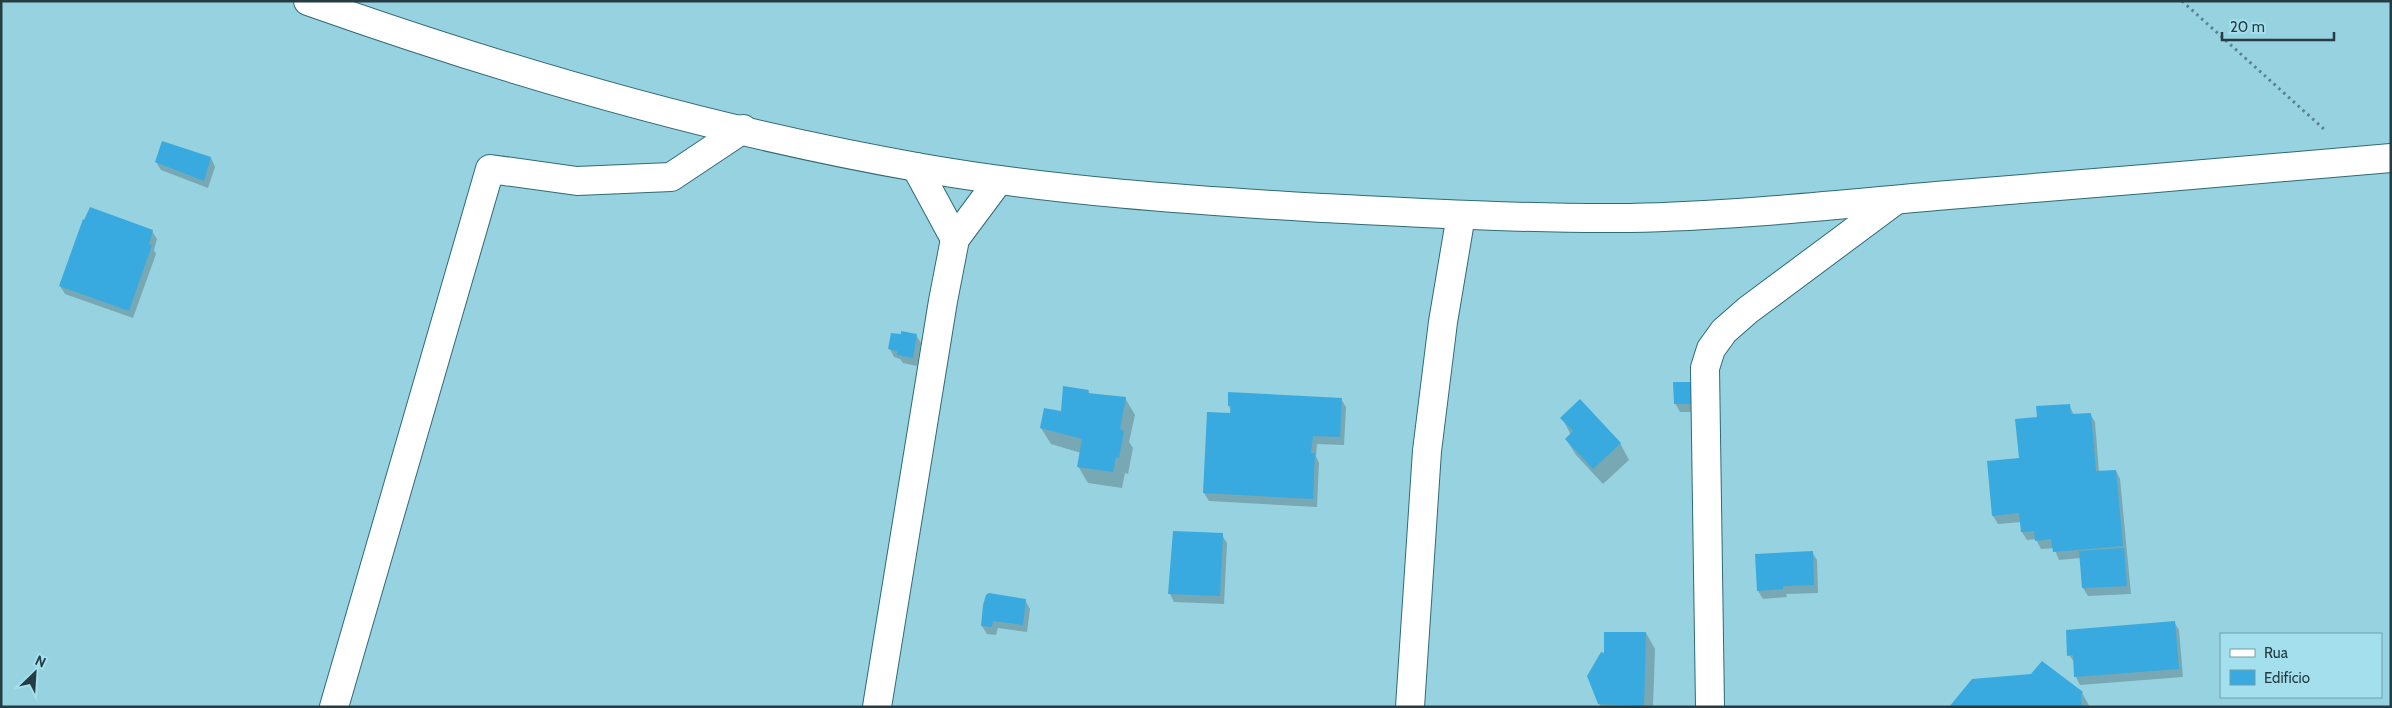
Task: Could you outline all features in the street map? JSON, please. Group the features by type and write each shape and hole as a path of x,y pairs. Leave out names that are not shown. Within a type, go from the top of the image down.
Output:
{"street":[{"path":"308,1 420,41 561,83 743,129 916,167 1000,180 1171,199 1461,216 1628,218 1701,215 1896,200 2391,158"},
{"path":"334,707 490,169 577,181 671,177 743,129"},
{"path":"916,167 955,239"},
{"path":"877,707 943,301 955,239 1000,180"},
{"path":"1710,707 1705,368 1711,349 1724,331 1748,310 1896,200"},
{"path":"1410,707 1427,450 1443,322 1461,216"}],"path":[{"path":"2182,1 2358,161"}],"building":[{"path":"162,141 211,157 204,181 155,162"},
{"path":"90,207 153,230 149,244 152,245 129,311 59,286 83,219"},
{"path":"901,331 917,334 913,358 897,355 897,351 888,349 891,333 901,334"},
{"path":"1673,382 1697,382 1697,404 1674,404"},
{"path":"1063,386 1089,390 1088,393 1126,397 1120,429 1124,431 1119,458 1116,457 1113,472 1077,467 1082,439 1040,428 1044,408 1061,411"},
{"path":"1228,392 1342,398 1340,437 1313,436 1311,453 1315,453 1313,499 1203,493 1207,412 1230,413 1231,406 1228,406"},
{"path":"1580,399 1621,443 1593,469 1565,439 1573,431 1560,418"},
{"path":"2070,404 2071,414 2091,413 2096,471 2116,470 2123,546 2053,552 2051,539 2035,541 2034,531 2021,532 2019,513 1992,516 1987,461 2019,458 2015,419 2037,417 2036,406"},
{"path":"1173,531 1223,533 1220,596 1168,594"},
{"path":"2124,548 2127,586 2082,588 2079,551"},
{"path":"1813,551 1814,585 1783,586 1783,589 1757,591 1755,554"},
{"path":"989,593 1026,599 1023,625 993,621 992,627 981,626 983,605 986,595"},
{"path":"2175,621 2179,669 2074,677 2073,655 2067,656 2066,630"},
{"path":"1604,632 1646,632 1644,706 1598,704 1587,676 1601,652 1604,653"},
{"path":"2042,661 2083,692 2081,695 2082,707 1949,707 1972,679 2031,674"}]}
